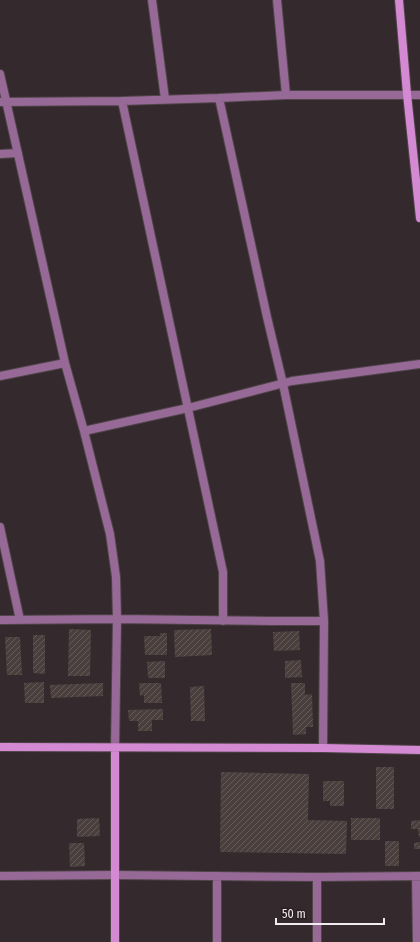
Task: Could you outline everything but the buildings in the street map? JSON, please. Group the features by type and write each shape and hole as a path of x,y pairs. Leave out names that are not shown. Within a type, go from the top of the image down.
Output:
{"street":[{"path":"152,0 165,99"},
{"path":"277,0 286,95"},
{"path":"399,0 420,218"},
{"path":"0,74 3,102 18,153 65,363 110,534 116,577 115,942"},
{"path":"3,102 122,101 286,95 420,94"},
{"path":"219,98 265,310 283,384 320,561 324,621 323,748"},
{"path":"122,101 223,572 223,621"},
{"path":"0,154 18,153"},
{"path":"0,376 65,363"},
{"path":"84,431 188,408 292,381 420,364"},
{"path":"0,527 20,620"},
{"path":"0,620 117,619 270,622 324,621"},
{"path":"0,747 323,748 420,750"},
{"path":"0,876 418,876 417,942"},
{"path":"217,876 217,942"},
{"path":"317,877 317,942"}]}
